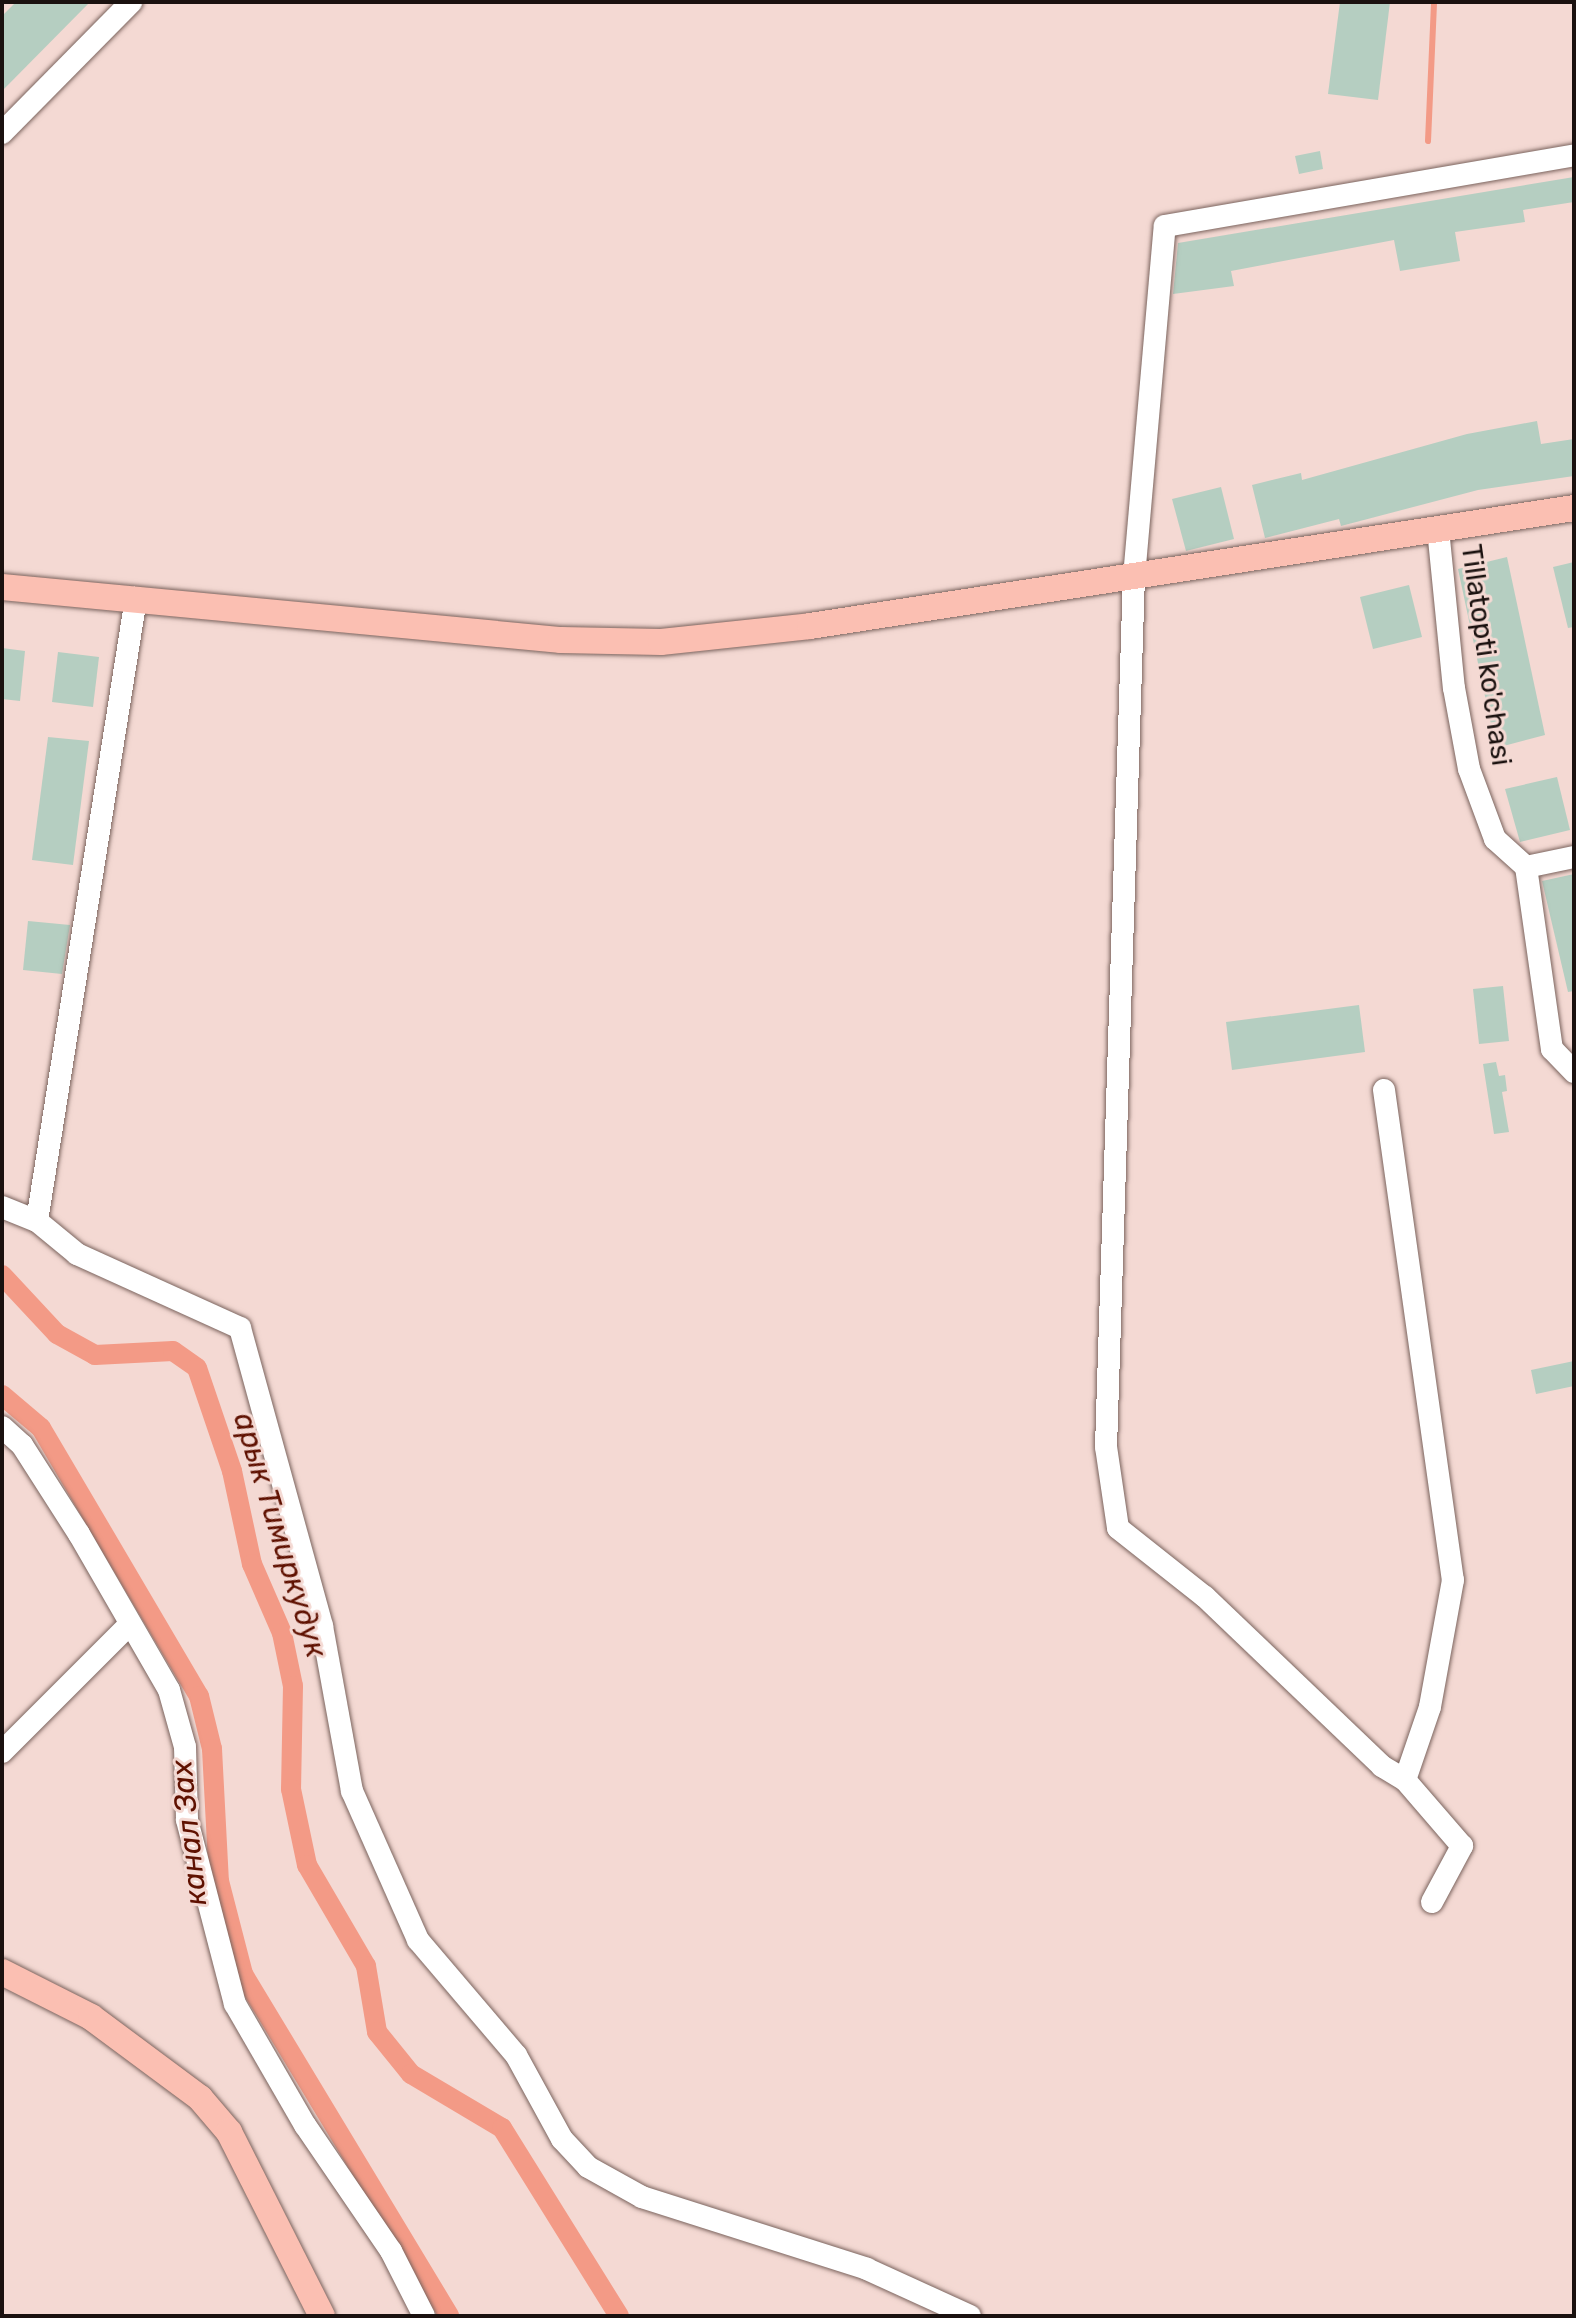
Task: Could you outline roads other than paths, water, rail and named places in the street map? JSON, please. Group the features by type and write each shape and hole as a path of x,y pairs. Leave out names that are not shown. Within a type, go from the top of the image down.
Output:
{"main road":[{"path":"2,587 136,598 273,615 637,643 751,634 1574,508"},
{"path":"2,1972 91,2017 200,2098 229,2132 322,2316"}],"street":[{"path":"2,133 131,2"},
{"path":"1432,1902 1462,1846 1405,1780 1382,1766 1205,1597 1118,1528 1106,1447 1134,577 1165,226 1574,155"},
{"name":"Tillatopti ko'chasi","path":"1438,529 1454,688 1469,769 1495,839 1526,867"},
{"path":"37,1221 136,598"},
{"path":"1574,857 1526,867 1552,1049 1574,1072"},
{"path":"1384,1090 1453,1580 1430,1707 1405,1780"},
{"path":"2,1207 37,1221 77,1254 240,1328 322,1626 352,1791 418,1940 516,2055 562,2139 588,2167 642,2197 867,2269 970,2316"},
{"path":"2,1427 22,1445 169,1690 185,1747 187,1820 235,2004 305,2125 391,2251 424,2316"},
{"path":"2,1752 130,1624"}],"waterway":[{"path":"1428,141 1434,2"},
{"name":"арык Тимиркудук","path":"2,1275 57,1334 95,1355 173,1351 197,1368 232,1471 252,1564 282,1633 293,1686 291,1789 307,1865 366,1966 377,2032 411,2074 502,2128 619,2316"},
{"name":"канал Зах","path":"2,1395 41,1428 199,1696 212,1749 219,1881 243,1974 449,2316"}]}
